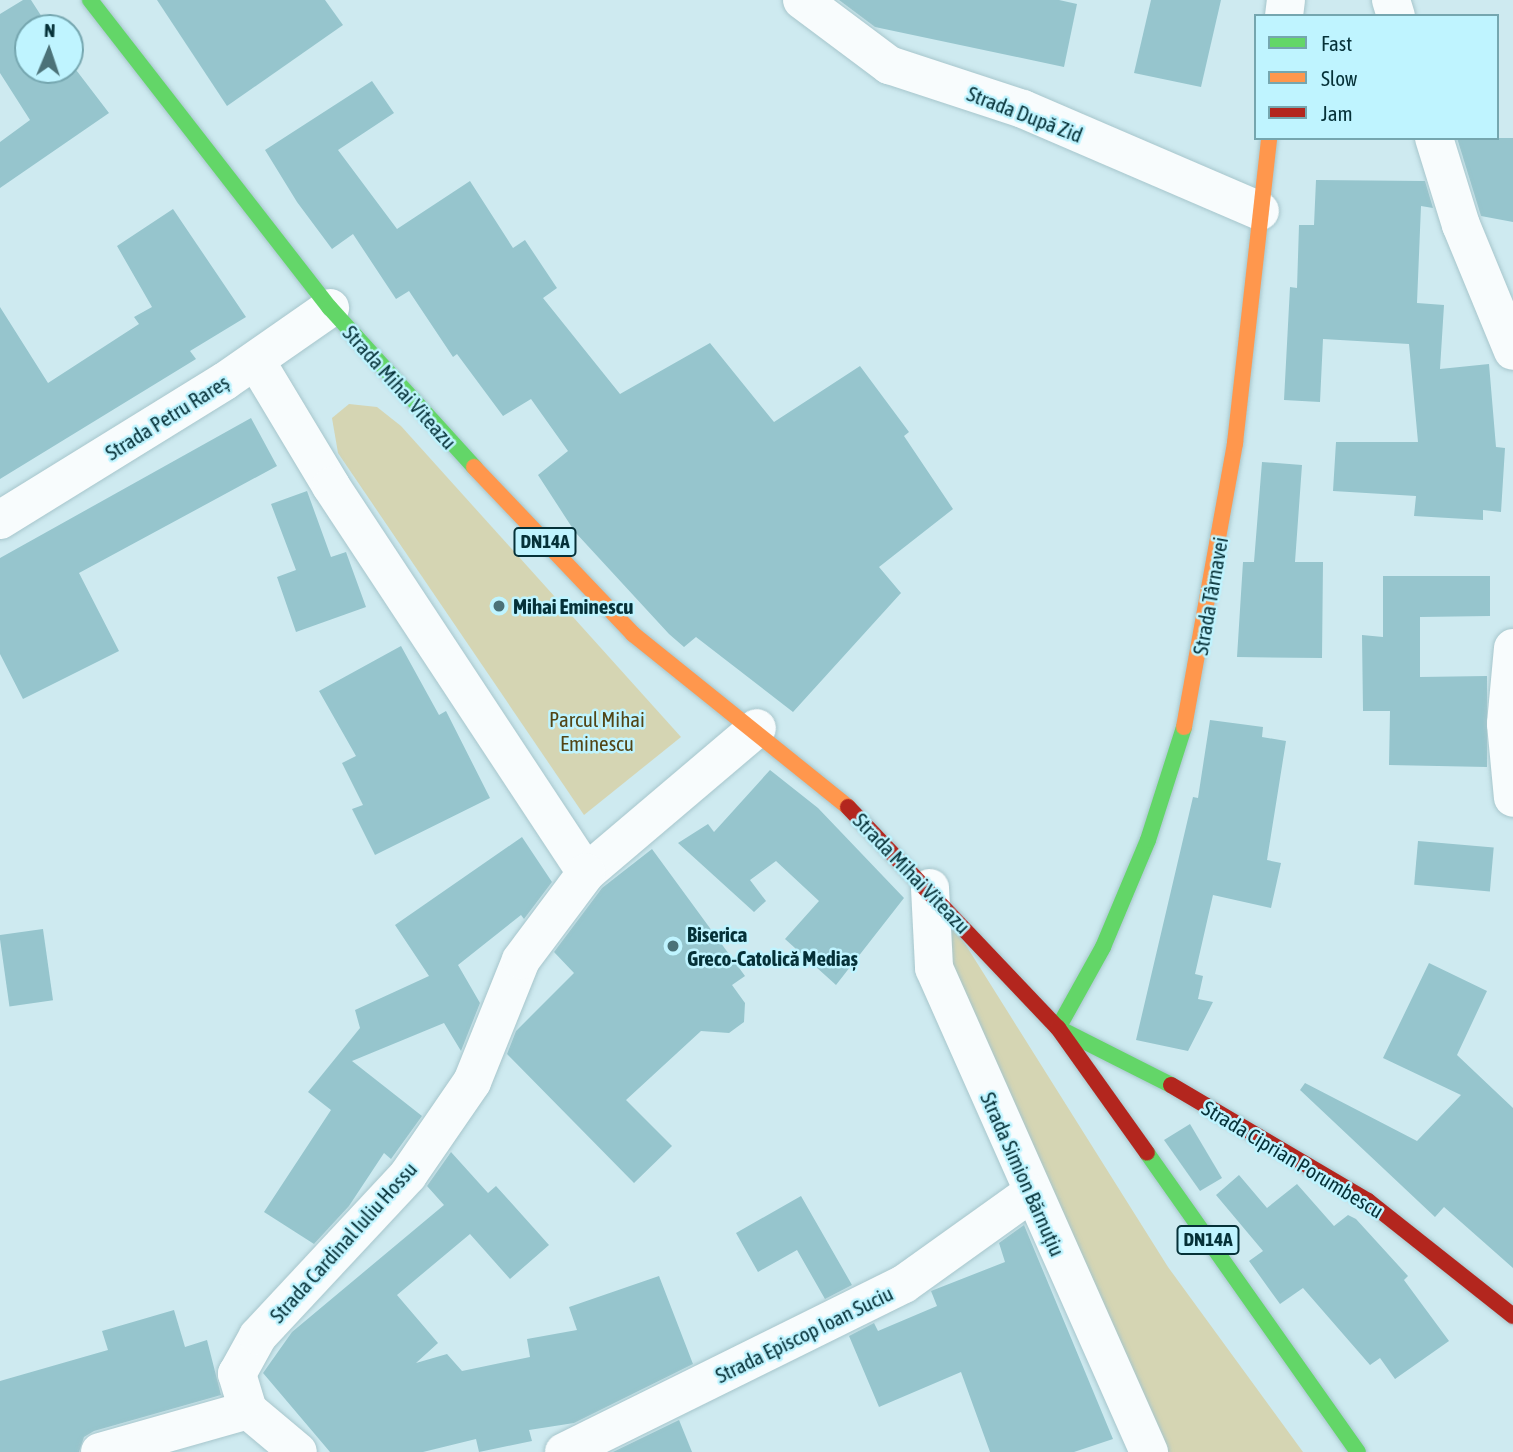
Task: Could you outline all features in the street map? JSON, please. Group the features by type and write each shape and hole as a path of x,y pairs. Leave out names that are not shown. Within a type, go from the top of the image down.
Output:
{"main road":[{"name":"Strada Mihai Viteazu","path":"90,0 330,308 633,634 757,728 833,792 930,888 1058,1028"},
{"name":"Strada Târnavei","path":"1058,1028 1104,947 1148,840 1191,704 1235,443 1269,140"},
{"name":"Strada Ciprian Porumbescu","path":"1058,1028 1136,1065 1368,1200 1513,1316"},
{"name":"DN14A","path":"1058,1028 1358,1452"}],"street":[{"name":"Strada După Zid","path":"802,0 889,65 1023,109 1260,211"},
{"path":"1435,140 1461,225 1501,293 1513,351"},
{"name":"Strada Petru Rareș","path":"0,520 256,361 330,308"},
{"path":"256,361 331,486 586,873 757,728"},
{"path":"1513,648 1506,724 1513,798"},
{"name":"Strada Cardinal Iuliu Hossu","path":"248,1410 237,1374 258,1336 408,1175 472,1082 521,960 586,873"},
{"name":"Strada Simion Bărnuțiu","path":"930,888 934,968 1031,1193 1149,1452"},
{"name":"Strada Episcop Ioan Suciu","path":"564,1452 904,1284 1031,1193"},
{"path":"100,1452 248,1410 298,1452"}],"green space":[{"name":"Parcul Mihai Eminescu","path":"349,404 377,407 401,426 681,737 584,815 338,453 332,418"},
{"path":"930,888 1168,1267 1303,1452 1149,1452 934,968"}],"building":[{"path":"23,0 31,0 40,14 14,14 14,84 84,84 84,80 109,113 0,188 0,142 30,120 0,73 0,14"},
{"path":"157,0 325,0 343,25 227,106"},
{"path":"839,0 1059,0 1077,4 1064,67 875,27"},
{"path":"1151,0 1221,0 1201,87 1134,73"},
{"path":"372,81 394,113 338,150 397,229 470,181 513,248 525,240 557,288 543,298 620,394 710,343 774,422 860,366 909,432 904,436 953,509 879,567 901,593 793,712 696,637 684,647 669,634 575,532 538,475 568,451 531,399 503,416 457,354 453,357 409,291 396,299 353,234 332,249 297,202 265,150"},
{"path":"1513,138 1513,222 1481,216 1458,140"},
{"path":"1316,180 1425,181 1433,208 1421,206 1417,303 1444,305 1440,369 1489,364 1496,447 1505,448 1501,512 1483,510 1483,520 1414,516 1416,496 1333,491 1336,442 1418,442 1409,344 1323,339 1320,402 1284,400 1290,287 1297,288 1299,225 1314,225"},
{"path":"173,209 246,317 190,351 196,359 0,479 0,307 48,383 139,324 134,317 152,307 117,246"},
{"path":"251,418 277,466 79,573 119,651 23,699 0,654 0,558"},
{"path":"1262,462 1302,465 1295,562 1323,562 1322,658 1237,657 1243,562 1254,562"},
{"path":"307,491 331,557 346,552 366,607 296,632 277,577 296,570 271,504"},
{"path":"1383,576 1490,576 1490,616 1420,617 1420,677 1487,676 1487,767 1389,765 1390,711 1363,711 1362,635 1383,637"},
{"path":"401,646 439,715 446,711 490,798 375,855 352,809 363,805 342,763 356,756 319,691"},
{"path":"1210,720 1263,727 1262,737 1286,741 1267,860 1281,863 1271,908 1213,895 1195,974 1203,976 1198,999 1213,1002 1188,1051 1136,1040 1193,797 1198,798"},
{"path":"770,770 818,808 904,898 836,985 785,939 819,901 776,861 750,880 766,901 754,912 678,843 708,824 714,832"},
{"path":"522,837 552,882 524,919 521,915 458,965 480,1003 461,1051 444,1023 352,1061 422,1116 391,1159 384,1153 349,1206 314,1244 264,1212 331,1110 308,1092 360,1028 355,1010 429,976 395,925"},
{"path":"1418,841 1494,848 1490,891 1414,885"},
{"path":"652,849 745,976 732,985 745,1003 744,1022 729,1033 701,1031 626,1100 672,1146 634,1183 507,1054 516,1031 574,973 554,952 602,888"},
{"path":"43,929 53,1000 9,1006 0,935"},
{"path":"1429,963 1487,991 1457,1055 1513,1108 1513,1268 1444,1207 1435,1217 1300,1090 1305,1083 1417,1141 1461,1095 1383,1058"},
{"path":"1190,1124 1222,1178 1200,1191 1164,1140"},
{"path":"451,1152 488,1193 496,1186 549,1245 510,1279 470,1234 397,1295 438,1343 416,1363 447,1354 462,1371 530,1357 527,1339 577,1330 569,1307 659,1276 693,1364 574,1423 529,1430 532,1441 479,1452 476,1439 423,1452 330,1452 263,1373 292,1332 444,1205 427,1186"},
{"path":"1239,1175 1267,1208 1297,1184 1334,1226 1348,1215 1356,1219 1408,1276 1404,1280 1449,1341 1395,1379 1380,1358 1370,1365 1303,1288 1280,1304 1249,1261 1263,1251 1216,1195"},
{"path":"801,1196 852,1285 825,1299 797,1250 758,1272 736,1233"},
{"path":"1024,1225 1113,1439 1074,1452 990,1452 961,1372 879,1407 849,1336 874,1323 878,1331 937,1306 931,1291 1005,1262 999,1243"},
{"path":"174,1310 185,1347 207,1340 221,1395 94,1431 84,1437 79,1452 0,1452 0,1381 108,1350 102,1331"},
{"path":"679,1420 692,1452 613,1452"}],"traffic: fast":[{"path":"90,0 330,308 474,467"},
{"path":"1171,1085 1058,1028 1103,947 1148,840 1184,727"},
{"path":"1147,1153 1358,1452"}],"traffic: slow":[{"path":"1184,727 1235,443 1269,140"},
{"path":"474,467 633,634 848,807"}],"traffic: jam":[{"path":"848,807 1058,1028 1147,1153"},
{"path":"1171,1085 1368,1201 1513,1316"}],"place":[{"name":"Mihai Eminescu","path":"499,606"},
{"name":"Biserica Greco-Catolică Mediaș","path":"673,946"}]}
